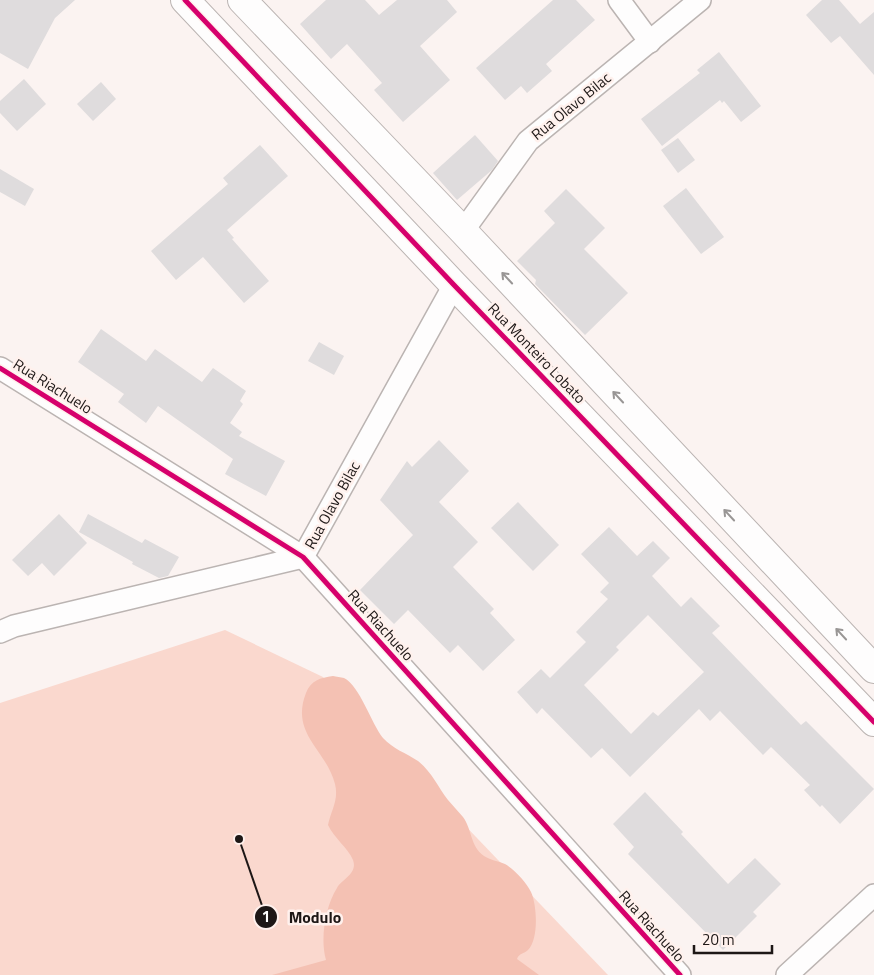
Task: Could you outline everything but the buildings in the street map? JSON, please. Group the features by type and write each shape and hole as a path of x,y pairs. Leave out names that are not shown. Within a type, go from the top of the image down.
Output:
{"street":[{"name":"Rua Monteiro Lobato","path":"185,0 454,285 874,722"},
{"name":"Rua Monteiro Lobato","path":"242,0 874,669"},
{"path":"619,0 650,42"},
{"name":"Rua Olavo Bilac","path":"462,231 528,141 700,0"},
{"name":"Rua Olavo Bilac","path":"0,632 14,626 303,557 454,285"},
{"name":"Rua Riachuelo","path":"0,368 303,557 680,975"},
{"path":"783,628 809,600"},
{"path":"787,975 874,895"}],"shaded area":[{"path":"225,630 323,677 608,975 0,975 0,703"},
{"path":"333,676 344,678 350,682 387,742 418,761 427,769 448,800 463,817 479,852 486,857 505,864 526,884 535,905 536,922 532,945 517,959 539,975 272,975 326,960 324,933 329,904 337,888 349,876 354,865 351,856 328,825 335,800 335,784 331,772 306,731 303,720 302,707 310,685 316,680"}],"cycle path":[{"path":"185,0 454,285 874,722"},
{"path":"0,368 303,557 680,975"}],"place":[{"name":"Modulo","path":"239,839"}]}
